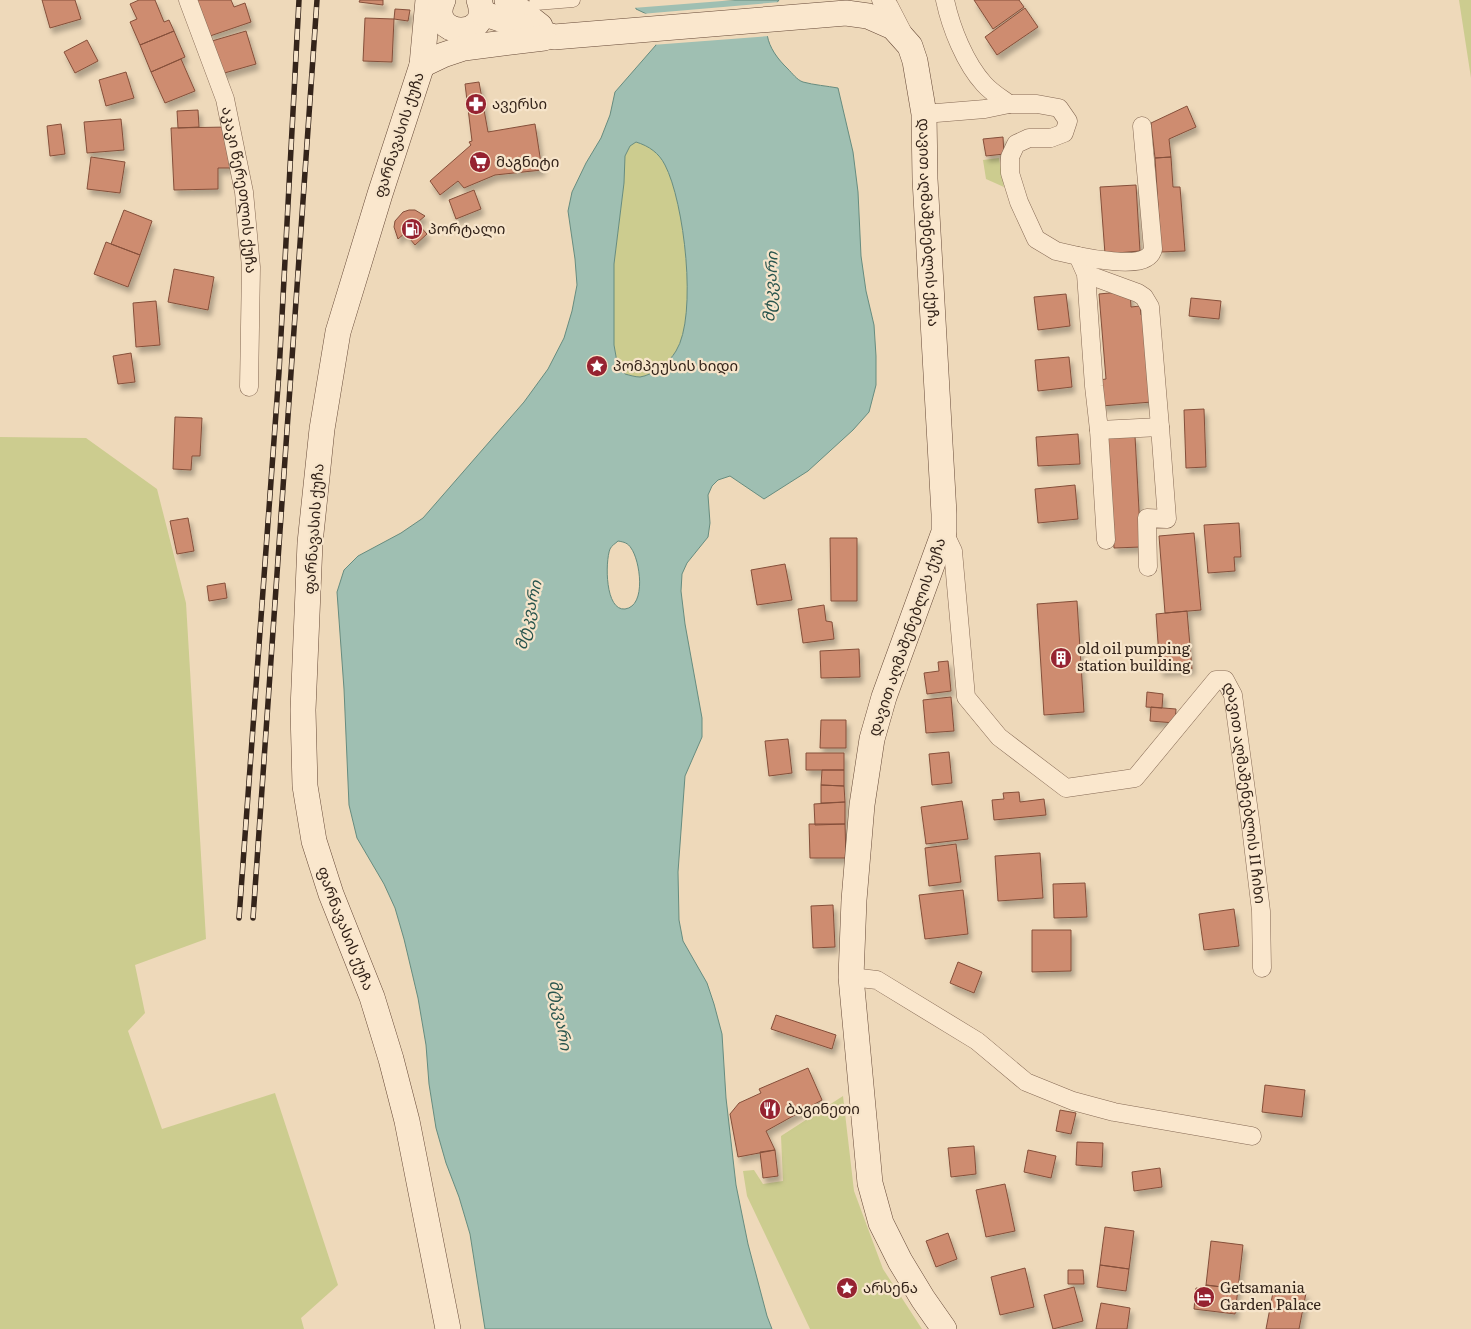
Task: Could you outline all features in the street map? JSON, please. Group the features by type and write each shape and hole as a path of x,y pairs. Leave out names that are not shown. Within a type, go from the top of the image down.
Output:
{"main road":[{"path":"422,65 428,0"},
{"path":"443,0 440,9 441,16 443,22 453,30 459,31 471,28 480,19 480,6 562,36"},
{"path":"507,0 562,36"},
{"name":"დავით აღმაშენებლის ქუჩა","path":"422,65 464,48 562,36 838,13 868,16 893,27 910,46 915,61 924,114 925,179 944,504 944,532 884,697 872,740 862,805 854,900 851,977 870,1183 881,1223 923,1299 944,1329"},
{"path":"422,65 453,30"},
{"name":"ფარნავასის ქუჩა","path":"422,65 338,332 322,429 310,543 303,710 305,786 314,841 331,894 372,997 391,1059 406,1121 448,1329"}],"street":[{"name":"აკაკი წერეთლის ქუჩა","path":"188,0 225,100 244,192 251,267 249,387"},
{"path":"536,2 573,0"},
{"name":"დავით აღმაშენებლის ქუჩა","path":"881,0 889,6 910,46"},
{"path":"945,0 948,13 968,64 985,86 1009,104"},
{"path":"924,114 985,109 1009,104 1037,104 1059,108 1068,121 1064,133 1051,138 1028,138 1016,144 1010,156 1010,173 1019,202 1036,238 1056,250 1103,262 1143,260 1152,253 1142,126"},
{"path":"1078,256 1086,274 1106,540"},
{"path":"1086,274 1138,293 1144,297 1150,307 1167,518 1148,518 1148,567"},
{"path":"1099,430 1160,427"},
{"name":"დავით აღმაშენებლის II ჩიხი","path":"944,532 953,551 966,697 999,737 1066,788 1135,778 1216,680 1225,680 1233,695 1251,827 1261,911 1262,968"},
{"path":"851,977 877,980 977,1041 1026,1082 1073,1101 1114,1112 1252,1136"}],"green space":[{"path":"1459,0 1471,0 1471,78"},
{"path":"636,142 649,148 660,157 672,182 683,230 687,286 683,334 676,351 660,368 640,377 625,374 617,362 614,345 614,264 624,183 625,156 630,146"},
{"path":"999,158 1004,187 986,179 983,160"},
{"path":"0,437 86,438 157,489 186,603 206,939 135,965 145,1013 128,1031 162,1129 275,1093 338,1285 301,1318 304,1329 0,1329"},
{"path":"843,1096 854,1191 883,1269 922,1329 810,1329 747,1196 743,1171 754,1170 763,1184 783,1181 781,1136"}],"water":[{"name":"მტკვარი","path":"634,0 779,0 768,18 767,27 767,36 774,53 801,81 838,88 853,152 858,192 861,256 866,291 874,325 876,385 869,412 853,430 808,471 764,499 730,476 718,480 712,486 708,495 710,523 708,537 687,563 682,574 681,591 685,624 702,718 702,737 685,776 678,872 679,920 683,941 707,983 722,1034 726,1098 736,1185 748,1244 772,1329 485,1329 470,1234 436,1128 429,1084 426,1045 418,998 404,939 395,908 384,884 357,838 349,805 344,689 337,592 344,570 358,556 401,533 423,518 524,402 548,369 564,338 577,285 568,211 572,192 601,138 610,115 615,92 656,45 653,17 636,9","holes":["636,142 649,148 660,157 672,182 683,230 687,286 683,334 676,351 660,368 640,377 625,374 617,362 614,345 614,264 624,183 625,156 630,146","618,541 629,545 637,562 639,572 639,592 636,600 632,606 625,609 618,608 610,594 608,585 608,555 611,548"]}],"pier":[{"path":"631,0 735,0 633,8"},
{"path":"780,2 774,10 769,29 770,36 652,45 650,18 641,14"}],"building":[{"path":"42,0 75,0 81,19 50,28"},
{"path":"139,0 155,0 164,22 169,20 174,31 140,45 130,22 137,19 130,4"},
{"path":"193,0 231,0 234,7 245,3 251,22 210,36"},
{"path":"360,0 383,0 383,5 359,2"},
{"path":"974,0 1019,0 1024,7 993,29"},
{"path":"1025,8 1038,27 997,55 985,37"},
{"path":"395,9 410,10 408,21 394,19"},
{"path":"365,18 394,19 392,62 363,61"},
{"path":"174,31 185,57 151,72 140,45"},
{"path":"246,31 256,64 221,74 212,41"},
{"path":"87,40 98,61 75,73 64,52"},
{"path":"181,59 195,91 165,103 151,72"},
{"path":"126,72 134,98 106,106 99,80"},
{"path":"479,82 488,132 535,124 542,170 495,175 464,188 458,181 440,195 430,181 471,145 469,142 472,141 465,84"},
{"path":"1187,106 1196,127 1169,139 1171,157 1155,158 1151,123"},
{"path":"198,110 199,127 178,128 177,111"},
{"path":"121,119 124,150 87,153 84,122"},
{"path":"61,124 65,154 50,156 47,126"},
{"path":"228,127 230,168 218,168 218,189 174,190 171,128"},
{"path":"1003,137 1004,154 986,156 983,139"},
{"path":"91,157 125,162 120,193 87,189"},
{"path":"1171,157 1173,187 1180,187 1185,251 1161,252 1155,158"},
{"path":"1136,185 1140,251 1105,254 1100,187"},
{"path":"474,190 481,209 456,219 449,200"},
{"path":"124,210 152,221 140,255 111,244"},
{"path":"415,210 425,216 398,239 394,227 395,221 403,212"},
{"path":"417,223 427,234 415,245 405,233"},
{"path":"106,242 140,255 128,287 94,274"},
{"path":"174,269 214,277 208,310 168,302"},
{"path":"1130,291 1131,307 1140,306 1141,315 1145,315 1152,402 1101,406 1099,380 1106,379 1099,294"},
{"path":"1066,294 1070,326 1038,330 1034,297"},
{"path":"1191,298 1221,301 1219,319 1189,316"},
{"path":"156,301 160,345 136,347 133,303"},
{"path":"131,353 135,382 118,384 113,356"},
{"path":"1069,357 1072,387 1038,391 1035,360"},
{"path":"1204,409 1206,467 1186,468 1184,410"},
{"path":"175,417 202,418 200,456 192,456 191,470 173,469"},
{"path":"1078,434 1080,464 1038,466 1036,437"},
{"path":"1107,436 1135,436 1141,547 1114,548"},
{"path":"1075,485 1078,519 1038,523 1035,489"},
{"path":"188,518 194,551 177,554 170,521"},
{"path":"1239,523 1241,557 1234,557 1235,571 1208,573 1204,525"},
{"path":"1194,533 1201,610 1165,613 1159,536"},
{"path":"830,538 857,538 857,601 831,601"},
{"path":"785,564 792,600 757,605 751,570"},
{"path":"225,583 227,598 209,601 207,586"},
{"name":"old oil pumping station building","path":"1077,601 1084,712 1044,715 1037,604"},
{"path":"824,605 826,621 832,622 834,639 803,643 798,609"},
{"path":"1187,611 1192,669 1160,671 1156,614"},
{"path":"859,649 860,677 821,678 820,651"},
{"path":"948,661 951,691 927,694 924,673 939,671 938,662"},
{"path":"1147,692 1163,694 1162,708 1146,707"},
{"path":"951,697 954,731 926,733 923,700"},
{"path":"1151,707 1176,709 1175,723 1150,721"},
{"path":"821,720 846,720 846,748 820,748"},
{"path":"788,739 792,773 769,776 765,741"},
{"path":"949,752 952,783 932,785 929,754"},
{"path":"806,753 844,753 844,770 806,770"},
{"path":"822,770 844,770 844,786 821,785"},
{"path":"821,785 844,786 845,802 821,803"},
{"path":"1019,792 1020,802 1044,799 1046,815 994,820 992,800 1004,799 1003,793"},
{"path":"962,801 968,839 926,844 921,807"},
{"path":"845,802 845,824 815,825 814,804"},
{"path":"809,824 845,824 846,858 810,858"},
{"path":"956,844 961,882 929,886 925,848"},
{"path":"1040,853 1043,898 998,901 995,856"},
{"path":"1085,883 1087,917 1054,918 1053,884"},
{"path":"963,890 968,934 925,939 919,895"},
{"path":"833,905 835,947 813,948 811,906"},
{"path":"1234,909 1239,946 1204,950 1199,914"},
{"path":"1032,930 1071,930 1071,971 1032,972"},
{"path":"958,962 982,972 974,993 950,983"},
{"path":"776,1015 836,1035 832,1049 771,1029"},
{"name":"ბაგინეთი","path":"808,1068 822,1100 766,1131 775,1150 738,1157 730,1114 739,1103 761,1093 759,1089"},
{"path":"1265,1085 1305,1090 1302,1117 1262,1112"},
{"path":"1060,1110 1076,1113 1071,1134 1056,1131"},
{"path":"1077,1142 1103,1143 1102,1167 1076,1165"},
{"path":"974,1146 976,1174 951,1177 948,1148"},
{"path":"775,1150 778,1176 763,1178 760,1152"},
{"path":"1028,1150 1056,1156 1051,1178 1024,1172"},
{"path":"1160,1168 1162,1187 1134,1191 1132,1172"},
{"path":"1005,1184 1015,1231 986,1237 976,1190"},
{"path":"1105,1227 1134,1231 1129,1269 1100,1265"},
{"path":"948,1233 957,1259 936,1267 926,1241"},
{"path":"1211,1241 1243,1245 1238,1289 1206,1285"},
{"path":"1100,1265 1129,1269 1126,1291 1097,1287"},
{"path":"1025,1268 1034,1307 1000,1315 991,1277"},
{"path":"1068,1270 1083,1270 1084,1284 1068,1284"},
{"path":"1206,1285 1238,1289 1235,1314 1194,1309 1196,1288 1205,1289"},
{"path":"1074,1287 1083,1321 1053,1329 1044,1295"},
{"path":"1274,1287 1306,1293 1299,1329 1266,1329"},
{"path":"1101,1303 1130,1308 1127,1329 1096,1329"}],"railway":[{"path":"239,918 279,372 299,0"},
{"path":"253,918 317,0"}],"place":[{"name":"ავერსი","path":"476,104"},
{"name":"მაგნიტი","path":"480,162"},
{"name":"პორტალი","path":"412,229"},
{"name":"პომპეუსის ხიდი","path":"597,366"},
{"name":"old oil pumping station building","path":"1061,658"},
{"name":"ბაგინეთი","path":"770,1109"},
{"name":"არსენა","path":"847,1288"},
{"name":"Getsamania Garden Palace","path":"1204,1297"}]}
